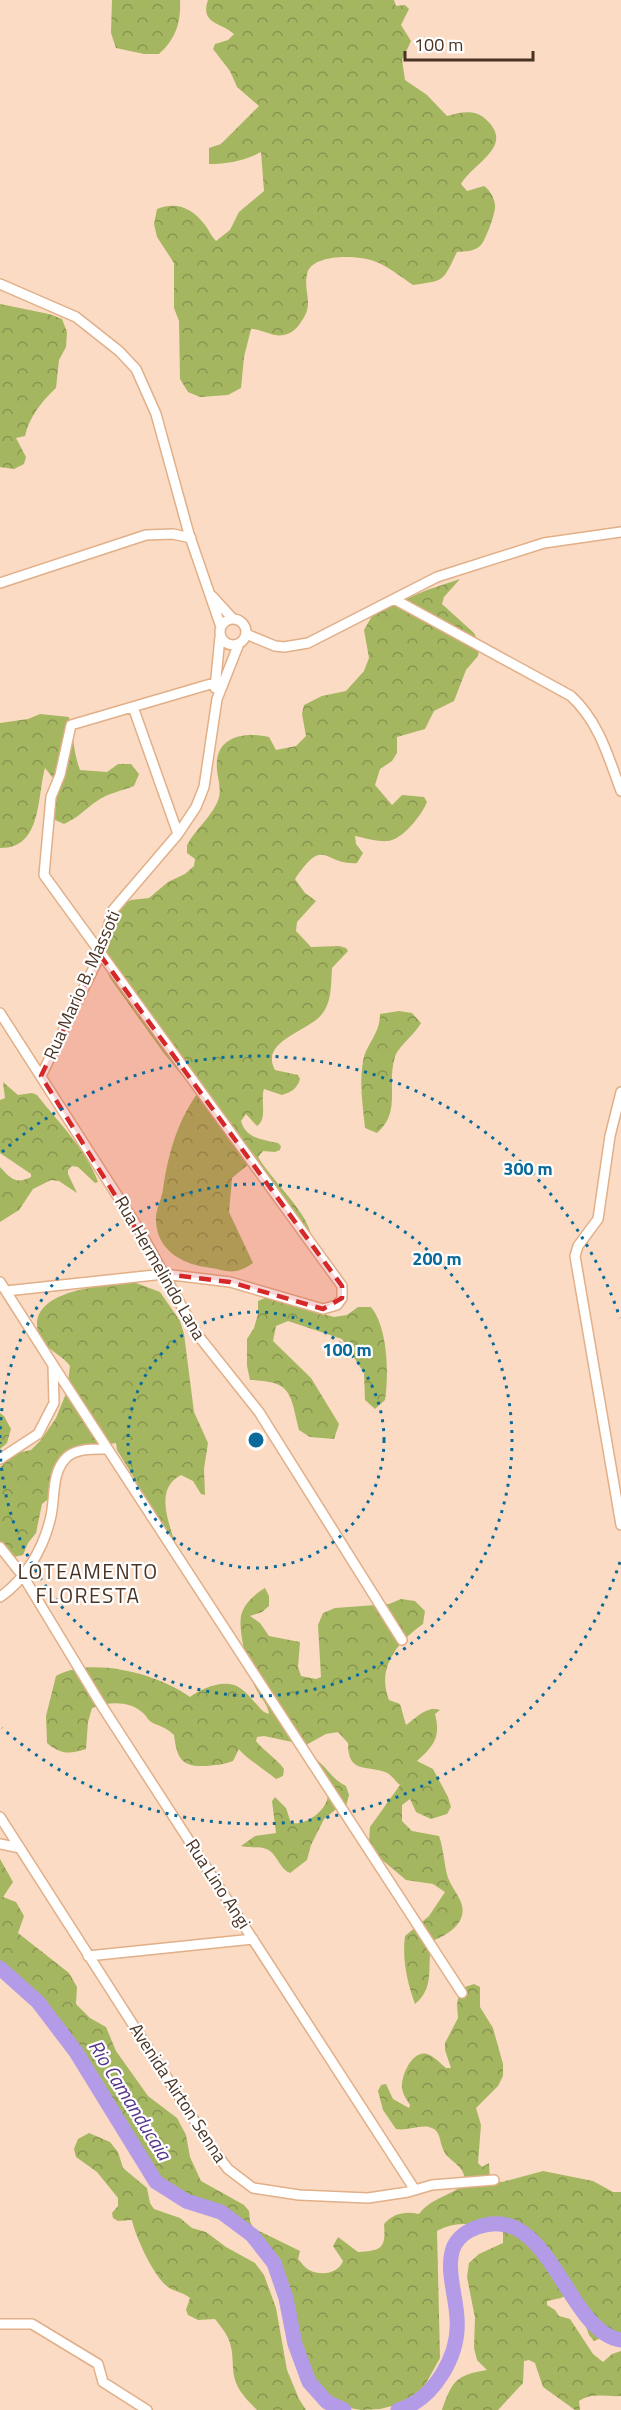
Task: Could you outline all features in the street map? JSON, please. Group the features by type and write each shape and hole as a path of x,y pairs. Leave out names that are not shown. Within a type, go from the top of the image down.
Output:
{"street":[{"path":"0,284 76,317 119,351 136,369 156,414 220,632 226,644 266,643"},
{"path":"246,634 266,643 284,647 308,643 437,577 544,543 621,532"},
{"path":"0,583 146,535 173,534 191,538"},
{"path":"209,591 233,619 243,623 246,634 239,645 217,699"},
{"path":"394,599 571,696 584,708 598,729 621,791"},
{"path":"217,699 214,683 220,632 225,621 233,619"},
{"path":"6,1292 164,1274 230,1282 323,1309 337,1305 343,1293 342,1286 44,875 51,797 60,775 71,725 214,683"},
{"name":"Rua Mario B. Massoti","path":"41,1076 100,955 113,910 178,834 195,807 204,787 217,699"},
{"path":"132,707 178,834"},
{"name":"Rua Hermelindo Lana","path":"0,1013 140,1231 197,1334 259,1412 402,1640"},
{"path":"621,1092 610,1136 598,1219 578,1246 575,1256 621,1525"},
{"path":"0,1282 462,1993"},
{"path":"0,1459 38,1434 54,1403 53,1365"},
{"path":"0,1597 23,1576 38,1552 50,1520 56,1475 67,1456 87,1449 107,1449"},
{"name":"Rua Lino Angi","path":"0,1547 23,1576 100,1703 415,2190"},
{"name":"Avenida Airton Senna","path":"0,1818 213,2148 228,2169 253,2188 299,2195 368,2198 432,2185 494,2180"},
{"path":"0,1844 20,1848"},
{"path":"88,1956 253,1939"},
{"path":"0,2324 32,2324 67,2344 98,2364 103,2382 147,2410"}],"highlighted area":[{"path":"100,955 342,1286 342,1298 323,1309 230,1282 164,1274 41,1076"}],"green space":[{"path":"112,0 180,0 180,16 170,42 159,54 144,54 116,48 111,33"},
{"path":"208,0 394,0 396,6 405,5 409,9 401,25 411,41 402,60 405,80 427,95 447,116 465,112 475,113 493,127 496,136 495,145 461,184 467,191 484,186 492,195 495,209 482,243 472,250 457,252 445,275 437,281 413,285 379,263 367,259 336,257 317,262 310,267 307,274 308,304 305,315 298,326 283,335 251,329 244,357 241,388 228,395 200,397 188,392 180,379 179,321 174,308 174,263 157,237 154,224 157,209 178,206 189,210 200,219 216,241 230,230 239,212 264,191 261,152 236,161 209,164 209,148 221,144 259,106 237,87 230,71 213,49 215,44 228,40 234,34 209,18 206,8"},
{"path":"0,304 49,314 62,319 67,332 66,347 59,360 56,388 37,410 25,436 16,438 26,457 24,464 14,469 0,467"},
{"path":"460,579 444,597 442,604 474,633 480,645 478,656 466,670 454,701 434,711 425,729 397,737 397,753 392,761 380,769 375,785 392,805 402,795 424,797 427,802 411,826 393,840 379,841 355,836 356,844 363,853 357,863 346,863 319,855 305,866 295,879 305,893 316,901 297,922 296,931 311,947 339,946 348,951 332,968 329,998 322,1014 279,1044 274,1052 272,1060 275,1070 298,1075 300,1079 297,1085 282,1095 264,1089 263,1114 260,1123 257,1126 246,1114 241,1121 243,1127 251,1135 281,1146 280,1150 275,1152 263,1151 258,1157 297,1208 312,1239 250,1163 232,1178 229,1212 253,1263 240,1270 230,1271 187,1262 165,1247 157,1231 156,1217 174,1139 197,1094 163,1052 110,978 104,964 115,917 125,903 149,898 168,882 185,874 194,866 195,859 187,853 187,845 217,803 220,787 217,761 223,746 236,737 252,735 269,737 276,750 296,746 306,736 302,714 304,705 322,696 346,691 364,671 369,658 364,630 372,616 427,590"},
{"path":"40,714 69,717 80,770 107,772 118,764 131,764 139,774 134,786 101,798 64,824 53,819 53,778 45,768 31,831 24,840 14,846 0,848 0,723 28,719"},
{"path":"399,1011 412,1013 421,1023 395,1057 389,1116 385,1125 377,1133 365,1128 361,1087 364,1056 378,1028 380,1014"},
{"path":"3,1082 18,1095 32,1093 37,1095 87,1159 98,1182 95,1183 78,1167 72,1166 68,1174 77,1193 59,1181 51,1180 33,1189 19,1210 0,1222 0,1167 17,1180 31,1177 31,1174 0,1153 0,1100 5,1098"},
{"path":"131,1281 160,1292 180,1321 184,1334 194,1412 208,1443 204,1469 205,1495 201,1494 193,1481 181,1475 168,1488 167,1514 174,1540 160,1532 139,1496 136,1481 117,1450 116,1443 92,1447 65,1457 59,1484 52,1496 42,1504 36,1533 28,1543 23,1555 9,1558 0,1550 0,1467 17,1453 31,1450 41,1440 56,1418 67,1391 70,1366 40,1338 37,1324 40,1312 48,1303 60,1296"},
{"path":"270,1296 309,1305 320,1313 334,1317 347,1315 358,1307 371,1307 377,1316 384,1339 387,1377 385,1400 375,1409 365,1400 364,1373 342,1339 288,1321 276,1326 273,1341 311,1378 339,1424 334,1439 310,1437 299,1430 294,1407 287,1392 275,1383 250,1380 247,1366 247,1339 254,1328 258,1314 258,1301"},
{"path":"0,1413 11,1429 7,1443 0,1449"},
{"path":"265,1588 269,1596 269,1606 262,1612 250,1616 260,1623 269,1636 300,1642 298,1667 301,1676 316,1679 321,1677 318,1625 323,1613 335,1608 389,1604 401,1599 415,1601 425,1611 423,1624 405,1639 392,1656 387,1666 386,1688 389,1700 400,1704 406,1725 426,1711 440,1710 435,1714 437,1729 435,1741 417,1761 433,1769 451,1807 447,1814 431,1819 416,1812 410,1799 402,1805 402,1821 412,1831 439,1836 448,1878 460,1900 462,1914 460,1921 451,1931 432,1941 428,1983 422,1997 415,2004 406,1970 405,1936 429,1916 445,1892 433,1884 406,1880 374,1853 369,1841 370,1827 400,1785 387,1773 354,1764 348,1743 338,1732 326,1734 306,1745 264,1736 257,1737 256,1741 284,1769 283,1776 276,1779 239,1749 233,1761 226,1763 197,1766 185,1763 177,1750 174,1735 151,1722 137,1709 125,1704 105,1704 92,1708 88,1722 86,1749 66,1752 57,1750 47,1743 46,1716 56,1676 71,1670 106,1668 124,1670 161,1681 190,1697 214,1685 234,1685 269,1714 250,1674 240,1623 242,1611 247,1603"},
{"path":"317,1760 346,1786 349,1795 346,1806 335,1810 324,1819 311,1845 307,1860 290,1873 270,1851 241,1846 255,1836 276,1833 272,1801 275,1797 286,1808 291,1823 303,1822 320,1811 328,1794 317,1768"},
{"path":"0,1859 13,1882 3,1897 16,1902 24,1916 18,1933 69,1973 77,1987 76,2004 90,2018 106,2027 116,2051 148,2096 177,2118 186,2135 190,2157 201,2181 244,2205 249,2211 253,2228 300,2251 298,2259 306,2268 314,2272 329,2273 341,2265 343,2261 333,2246 338,2237 358,2252 377,2249 383,2243 384,2224 392,2217 404,2213 419,2214 429,2204 465,2184 463,2172 445,2154 436,2130 429,2127 396,2129 383,2110 378,2091 381,2085 386,2084 393,2099 409,2108 402,2083 412,2060 422,2054 427,2054 446,2068 451,2068 445,2043 458,2018 459,1995 465,1987 474,1984 480,1987 480,2007 493,2028 503,2064 503,2076 498,2086 476,2108 481,2125 478,2163 482,2167 489,2163 490,2181 502,2182 543,2171 593,2181 613,2192 621,2192 621,2340 603,2337 594,2341 589,2335 573,2291 561,2298 547,2301 547,2305 559,2316 570,2319 593,2354 603,2362 612,2354 621,2351 621,2396 600,2395 584,2398 579,2401 580,2410 575,2410 543,2387 535,2363 529,2360 524,2361 523,2383 498,2410 442,2410 452,2386 457,2381 468,2374 487,2370 477,2360 474,2348 475,2318 467,2277 469,2263 479,2254 503,2243 503,2230 461,2224 437,2231 440,2358 424,2387 400,2404 380,2409 361,2410 339,2406 324,2397 317,2388 306,2364 292,2296 284,2274 226,2216 215,2209 181,2198 163,2181 139,2150 120,2118 81,2070 59,2031 38,2005 7,1983 0,1975"},
{"path":"89,2133 110,2142 118,2152 123,2168 147,2188 150,2203 154,2209 180,2218 192,2228 206,2232 226,2247 255,2263 264,2275 276,2308 287,2370 306,2410 257,2410 243,2395 235,2380 230,2343 223,2329 215,2319 198,2320 188,2315 186,2310 190,2298 171,2289 157,2275 146,2256 132,2220 118,2221 113,2218 112,2213 118,2206 118,2198 97,2172 76,2157 74,2149 78,2139"}],"waterway":[{"name":"Rio Camanducaia","path":"0,1968 38,2002 76,2052 156,2182 186,2201 221,2212 252,2235 274,2263 286,2298 295,2344 309,2382 327,2402 344,2410"},
{"name":"Rio Camanducaia","path":"398,2410 423,2397 442,2374 449,2361 457,2332 451,2272 452,2254 459,2239 478,2227 503,2224 523,2233 541,2249 586,2316 602,2332 621,2340"}],"district":[{"name":"LOTEAMENTO FLORESTA","path":"88,1584"}]}
